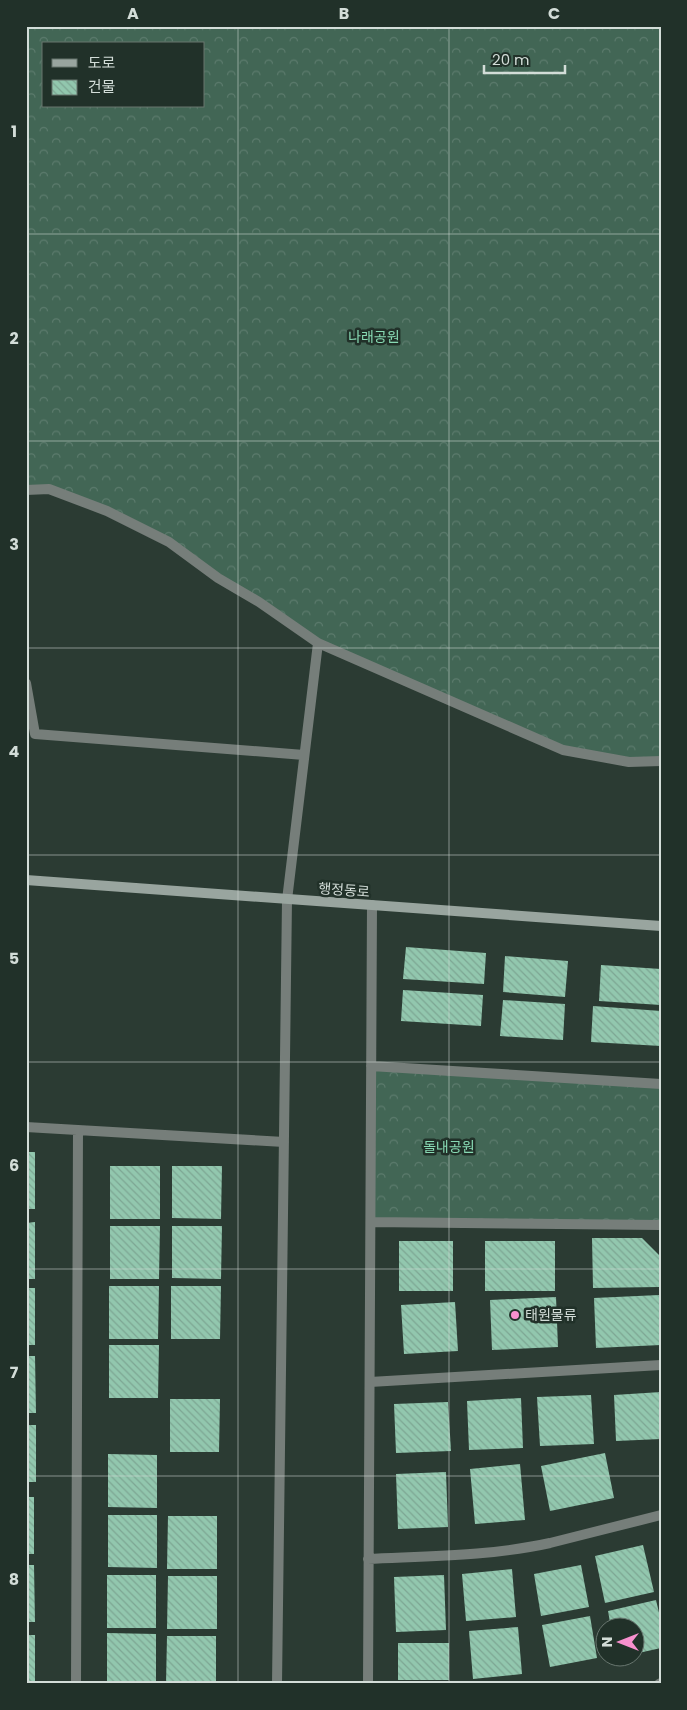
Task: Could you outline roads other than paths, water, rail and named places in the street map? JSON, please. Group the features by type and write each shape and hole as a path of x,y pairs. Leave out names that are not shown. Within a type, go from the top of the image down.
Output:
{"street":[{"path":"26,490 49,488 107,511 169,542 218,578 259,602 318,644 563,750 630,762 661,761"},
{"path":"276,1684 288,900 318,644"},
{"path":"26,683 35,734 304,756"},
{"name":"행정동로","path":"26,880 661,926"},
{"path":"368,1684 372,905"},
{"path":"372,1066 661,1084"},
{"path":"26,1127 284,1142"},
{"path":"76,1684 78,1130"},
{"path":"371,1222 661,1225"},
{"path":"370,1382 661,1365"},
{"path":"368,1558 456,1556 505,1550 549,1543 661,1515"}],"place":[{"name":"태원물류","path":"515,1315"}],"park label":[{"name":"나래공원","path":"374,337"},
{"name":"돌내공원","path":"449,1147"}]}
